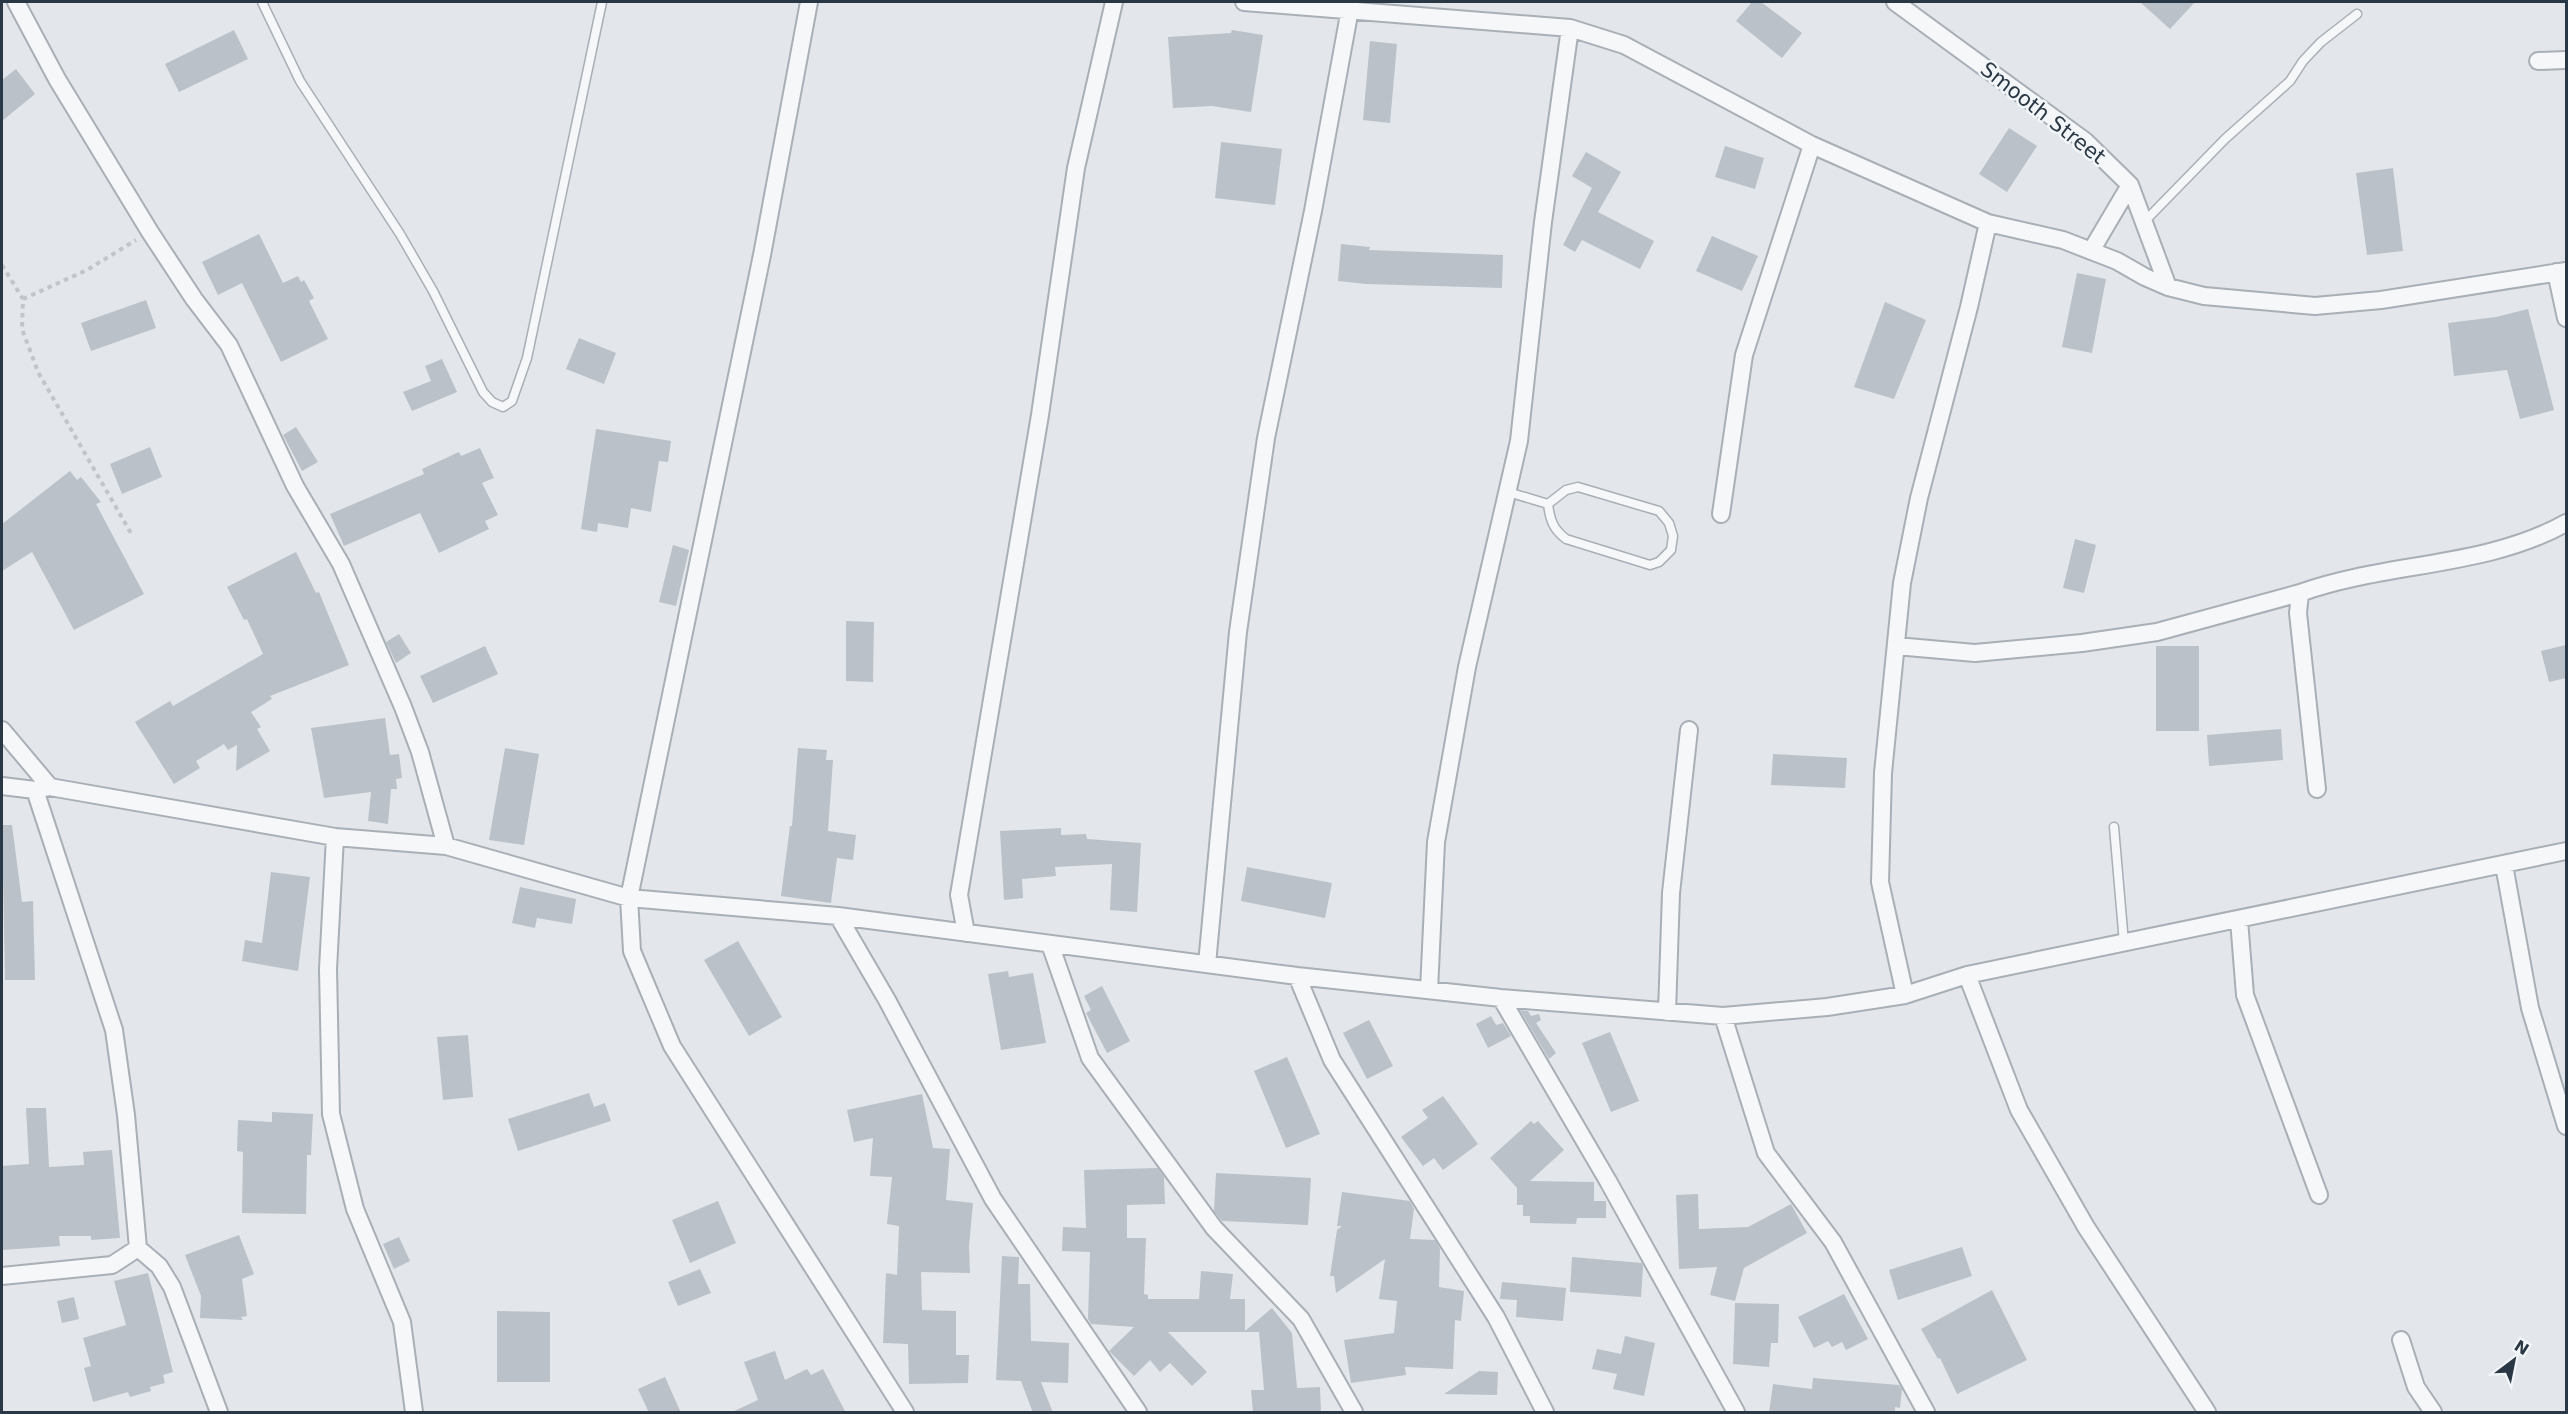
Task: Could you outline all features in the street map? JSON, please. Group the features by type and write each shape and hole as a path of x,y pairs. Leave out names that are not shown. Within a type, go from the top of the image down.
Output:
{"street":[{"path":"16,2 57,79 150,232 194,299 229,345 295,486 341,564 417,743 446,846"},
{"path":"810,2 762,255 629,898 632,951 672,1046 905,1413"},
{"path":"966,933 960,895 961,883 1040,415 1076,168 1114,2"},
{"path":"1245,2 1570,28 1624,45 1812,145 1988,222 2063,240 2117,261 2168,287 2204,296 2315,306 2380,300 2561,272 2566,318"},
{"name":"Smooth Street","path":"1895,2 2085,141 2130,185 2168,287"},
{"path":"1208,964 1238,632 1266,438 1313,211 1350,9"},
{"path":"1429,990 1436,842 1467,667 1520,441 1543,222 1570,28"},
{"path":"2538,61 2566,60"},
{"path":"1721,514 1744,355 1812,145"},
{"path":"2091,251 2130,185"},
{"path":"1905,995 1880,882 1884,773 1902,583 1919,498 1969,307 1988,222"},
{"path":"1896,646 1975,653 2082,643 2157,632 2300,593 2333,581 2494,551 2566,523"},
{"path":"2300,593 2298,613 2317,789"},
{"path":"2,730 43,789 114,1030 126,1116 138,1248 159,1266 172,1287 219,1413"},
{"path":"1667,1012 1671,893 1689,730"},
{"path":"2,786 43,789 335,837 446,846 629,898 838,916 1297,976 1501,998 1723,1016 1827,1007 1905,995 1967,975 2566,851"},
{"path":"335,837 328,969 331,1114 355,1209 402,1322 414,1413"},
{"path":"2504,865 2530,1008 2566,1126"},
{"path":"838,916 887,1000 993,1199 1138,1413"},
{"path":"2239,920 2246,995 2319,1195"},
{"path":"1050,944 1090,1058 1214,1228 1301,1319 1354,1413"},
{"path":"1967,975 2019,1110 2086,1227 2207,1413"},
{"path":"1297,976 1332,1060 1496,1317 1545,1413"},
{"path":"1501,998 1608,1181 1736,1413"},
{"path":"1723,1016 1766,1153 1833,1242 1926,1413"},
{"path":"2,1276 112,1265 138,1248"},
{"path":"2401,1340 2415,1387 2433,1413"}],"lane":[{"path":"262,2 300,81 400,234 433,291 483,392 492,402 502,407 512,401 527,358 603,2"},
{"path":"2144,222 2225,139 2290,81 2303,61 2321,42 2357,14"},
{"path":"1578,487 1659,511 1669,523 1673,536 1671,550 1659,562 1650,565 1566,539 1555,531 1550,520 1548,504 1566,490 1578,487"},
{"path":"1508,492 1548,504"},
{"path":"2114,827 2124,944"}],"path":[{"path":"23,299 87,270 150,232"},
{"path":"2,265 23,299 22,329 38,372 132,535"}],"building":[{"path":"1752,2 1761,2 1802,33 1782,58 1736,21"},
{"path":"2140,2 2195,2 2170,29"},
{"path":"234,30 248,59 179,92 165,64"},
{"path":"1232,30 1263,35 1251,112 1212,106 1173,108 1168,37 1231,33"},
{"path":"1370,41 1397,44 1390,123 1363,120"},
{"path":"16,69 35,94 2,121 2,80"},
{"path":"2009,128 2037,146 2007,192 1979,174"},
{"path":"1221,142 1282,149 1275,205 1215,198"},
{"path":"1725,146 1764,158 1755,189 1715,177"},
{"path":"1586,152 1621,172 1598,212 1654,241 1640,269 1582,240 1575,252 1563,245 1592,188 1572,176"},
{"path":"2393,168 2403,251 2367,255 2356,173"},
{"path":"259,234 283,283 298,276 301,282 304,280 314,298 309,301 328,339 281,362 242,283 218,295 202,262"},
{"path":"1712,236 1758,256 1742,291 1696,271"},
{"path":"1341,244 1370,247 1369,250 1503,255 1502,288 1366,284 1338,281"},
{"path":"2077,273 2106,279 2092,353 2062,347"},
{"path":"146,300 156,328 91,351 81,323"},
{"path":"1885,302 1926,320 1894,399 1854,387"},
{"path":"2528,309 2554,410 2520,419 2507,370 2454,376 2448,323 2496,317"},
{"path":"579,338 616,353 604,384 566,369"},
{"path":"442,359 457,392 412,411 403,392 431,381 425,366"},
{"path":"296,427 318,462 302,471 283,435"},
{"path":"596,429 671,441 668,462 659,461 651,512 631,508 628,528 598,523 597,532 581,529"},
{"path":"150,447 162,477 122,494 110,464"},
{"path":"480,448 494,478 482,483 498,515 485,521 489,529 439,553 420,513 344,546 330,514 424,474 422,469 459,452 461,456"},
{"path":"70,471 77,480 81,477 101,502 96,504 144,594 74,630 32,552 2,571 2,524"},
{"path":"2075,539 2096,545 2084,593 2063,588"},
{"path":"673,545 689,550 676,606 659,602"},
{"path":"296,552 316,593 319,592 349,665 270,696 272,699 251,712 261,727 257,729 270,751 236,771 237,745 228,750 224,744 196,761 200,768 174,784 135,722 170,701 173,706 263,654 247,619 244,620 227,587"},
{"path":"846,621 874,622 873,682 846,681"},
{"path":"399,634 411,653 396,663 386,642"},
{"path":"2566,645 2566,678 2549,682 2541,651"},
{"path":"485,646 498,674 433,703 420,676"},
{"path":"2156,646 2199,646 2199,731 2156,731"},
{"path":"385,718 390,755 399,754 402,778 396,779 397,789 391,789 388,824 368,821 371,792 324,798 311,728"},
{"path":"2281,729 2283,760 2209,766 2207,735"},
{"path":"505,748 539,754 524,845 489,840"},
{"path":"798,748 827,750 826,760 833,760 828,831 856,835 853,860 837,858 831,903 781,896 790,826 792,826"},
{"path":"1773,754 1847,758 1845,788 1771,785"},
{"path":"2,825 12,825 22,902 33,901 35,980 5,980"},
{"path":"1061,828 1061,835 1086,834 1087,839 1141,843 1137,912 1110,910 1112,864 1055,867 1056,876 1022,879 1023,898 1004,900 1000,831"},
{"path":"1247,867 1332,883 1325,918 1241,901"},
{"path":"271,872 310,877 298,971 242,961 245,940 262,943"},
{"path":"520,887 576,899 572,924 537,918 535,928 512,923"},
{"path":"738,941 782,1017 749,1036 704,960"},
{"path":"1008,971 1009,977 1033,973 1046,1043 1001,1050 988,974"},
{"path":"1102,986 1130,1041 1107,1053 1086,1013 1091,1010 1084,996"},
{"path":"1520,1010 1528,1011 1531,1016 1539,1014 1541,1020 1536,1023 1556,1053 1549,1059"},
{"path":"1491,1016 1496,1025 1503,1023 1511,1036 1488,1048 1476,1024"},
{"path":"1369,1020 1393,1066 1367,1079 1343,1033"},
{"path":"1610,1032 1639,1101 1611,1112 1582,1043"},
{"path":"468,1035 473,1097 443,1100 437,1037"},
{"path":"1287,1057 1320,1134 1286,1148 1254,1071"},
{"path":"589,1093 594,1107 605,1103 611,1121 518,1151 508,1119"},
{"path":"922,1094 933,1148 950,1149 946,1200 973,1203 969,1246 970,1273 921,1272 922,1310 956,1311 956,1355 969,1355 968,1383 909,1384 908,1344 883,1343 886,1273 897,1275 899,1226 887,1224 892,1177 870,1176 873,1138 854,1142 847,1110"},
{"path":"1443,1096 1478,1144 1443,1170 1434,1158 1423,1166 1401,1137 1428,1118 1422,1110"},
{"path":"26,1108 46,1108 49,1167 84,1165 83,1152 112,1150 120,1238 91,1240 91,1236 59,1236 60,1246 2,1250 2,1166 29,1164"},
{"path":"272,1112 313,1114 311,1155 307,1155 306,1214 242,1213 243,1152 237,1151 238,1120 272,1122"},
{"path":"1531,1121 1534,1124 1538,1121 1564,1150 1530,1181 1594,1182 1594,1201 1606,1201 1606,1218 1577,1218 1576,1224 1530,1223 1530,1216 1523,1216 1523,1205 1517,1205 1517,1188 1490,1158"},
{"path":"1158,1168 1164,1177 1165,1204 1127,1205 1127,1238 1146,1238 1144,1294 1148,1295 1148,1299 1199,1299 1201,1271 1233,1274 1230,1299 1245,1299 1245,1331 1272,1308 1292,1333 1297,1388 1320,1387 1321,1413 1253,1413 1251,1390 1264,1390 1259,1332 1168,1332 1207,1372 1192,1386 1170,1363 1160,1372 1150,1360 1134,1376 1109,1351 1134,1327 1091,1324 1088,1319 1090,1252 1062,1251 1063,1227 1086,1228 1084,1170"},
{"path":"1216,1173 1311,1178 1308,1225 1222,1221 1214,1211"},
{"path":"1342,1192 1410,1201 1414,1209 1410,1239 1435,1240 1440,1249 1439,1287 1464,1291 1461,1321 1455,1320 1453,1369 1405,1367 1406,1375 1351,1383 1344,1340 1394,1333 1397,1301 1379,1299 1385,1259 1336,1293 1334,1276 1330,1276 1337,1230 1342,1226 1337,1226"},
{"path":"1698,1194 1699,1229 1748,1227 1791,1204 1807,1233 1744,1268 1735,1301 1710,1295 1717,1267 1679,1269 1676,1195"},
{"path":"718,1201 736,1243 690,1263 672,1220"},
{"path":"239,1235 254,1274 242,1279 247,1316 241,1317 243,1320 200,1318 201,1296 185,1255"},
{"path":"399,1237 410,1261 394,1269 383,1244"},
{"path":"1962,1247 1972,1276 1898,1300 1889,1270"},
{"path":"1002,1256 1019,1257 1018,1284 1030,1284 1031,1341 1069,1343 1068,1383 1041,1382 1053,1413 1033,1413 1021,1381 996,1380"},
{"path":"1572,1257 1642,1263 1641,1297 1570,1292"},
{"path":"700,1269 711,1293 678,1306 668,1282"},
{"path":"148,1273 173,1372 163,1375 165,1383 150,1387 151,1391 130,1397 128,1392 93,1402 84,1368 91,1366 83,1338 126,1325 114,1281"},
{"path":"1502,1282 1566,1288 1563,1321 1516,1317 1517,1300 1500,1299"},
{"path":"1992,1290 2027,1360 1957,1394 1940,1358 1938,1359 1921,1329"},
{"path":"1844,1294 1868,1339 1846,1350 1842,1342 1832,1347 1828,1341 1814,1348 1798,1317"},
{"path":"74,1297 79,1319 62,1323 57,1301"},
{"path":"1735,1303 1779,1304 1778,1343 1771,1343 1769,1367 1733,1364"},
{"path":"497,1311 550,1312 550,1382 497,1382"},
{"path":"1625,1336 1655,1343 1644,1396 1613,1389 1617,1374 1592,1369 1597,1349 1621,1354"},
{"path":"775,1351 785,1380 807,1369 811,1375 823,1369 846,1413 730,1413 758,1400 744,1362"},
{"path":"1479,1371 1498,1372 1497,1395 1444,1394"},
{"path":"665,1377 681,1413 649,1413 638,1389"},
{"path":"1813,1378 1899,1385 1902,1389 1900,1408 1895,1407 1895,1413 1769,1413 1773,1384 1812,1389"}]}
